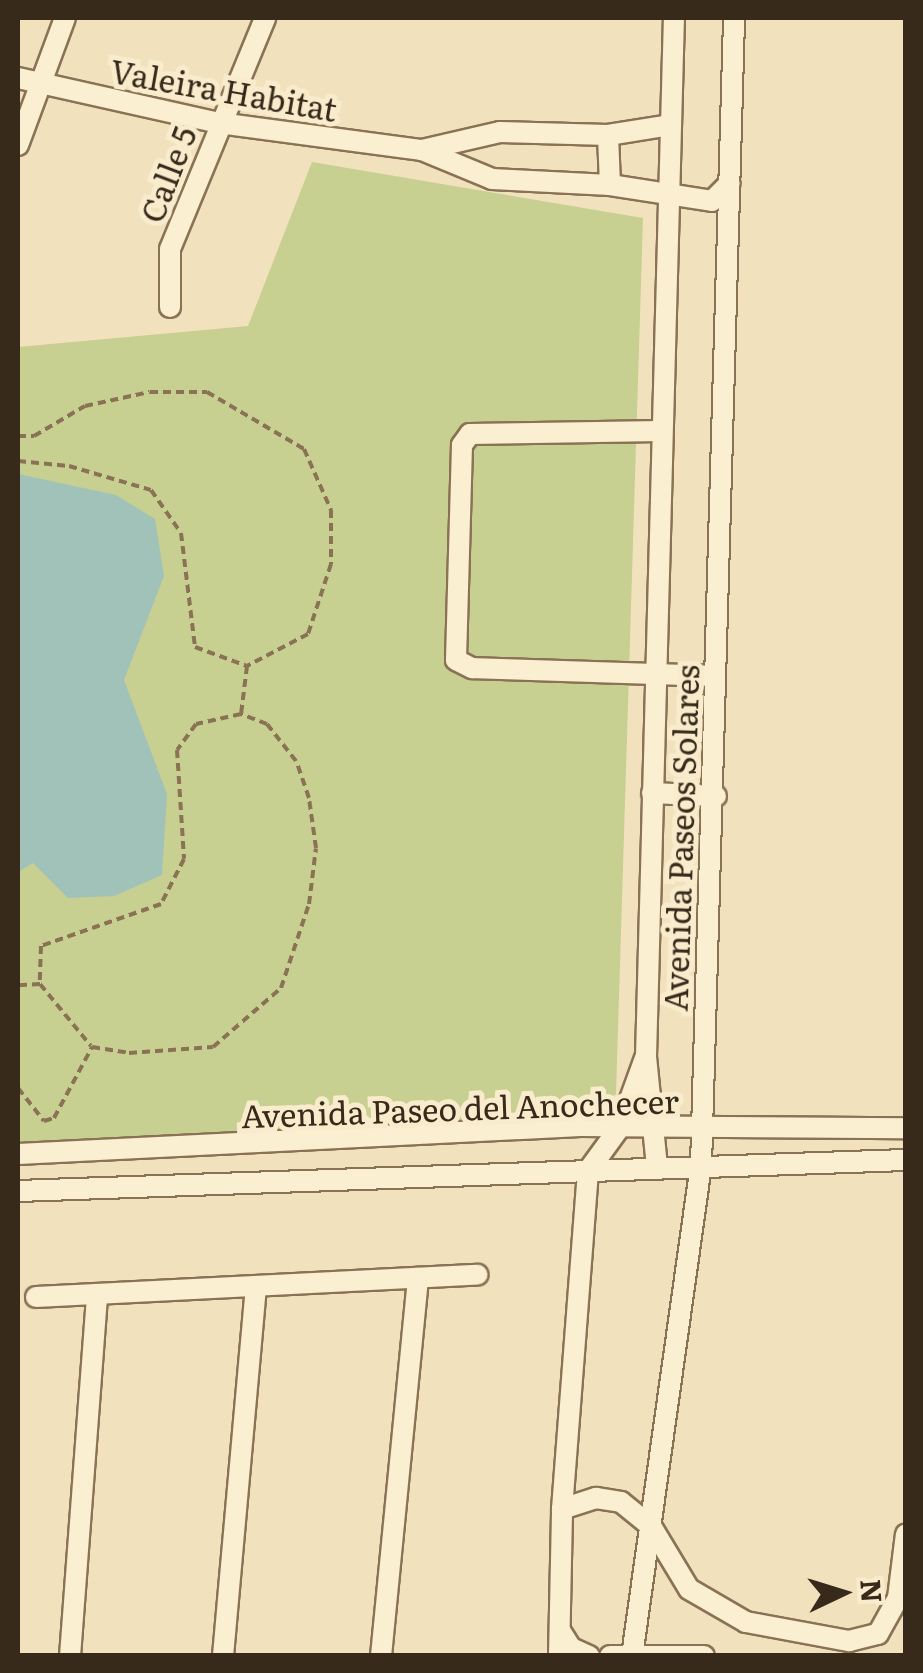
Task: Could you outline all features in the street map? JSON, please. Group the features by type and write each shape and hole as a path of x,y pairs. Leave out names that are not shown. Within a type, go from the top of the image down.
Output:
{"street":[{"path":"18,145 65,18"},
{"name":"Calle 5","path":"170,307 170,249 265,18"},
{"name":"Avenida Paseos Solares","path":"657,1167 646,1057 674,18"},
{"name":"Avenida Paseos Solares","path":"632,1655 701,1166 716,796 714,676 735,19"},
{"name":"Valeira Habitat","path":"18,78 219,123 422,150 492,179 610,185 712,202 730,183"},
{"name":"Valeira Habitat","path":"422,150 500,132 608,135 671,126"},
{"path":"608,135 610,185"},
{"path":"661,431 470,434 462,445 456,660 472,668 714,676"},
{"path":"652,793 716,796"},
{"name":"Avenida Paseos Solares","path":"588,1171 620,1126 646,1057"},
{"name":"Avenida Paseo del Anochecer","path":"18,1154 620,1126 906,1128"},
{"name":"Avenida Paseo del Anochecer","path":"18,1190 906,1160"},
{"path":"559,1656 562,1509 588,1171"},
{"path":"36,1297 477,1275"},
{"path":"381,1656 418,1278"},
{"path":"224,1656 256,1286"},
{"path":"70,1656 97,1294"},
{"path":"562,1509 596,1498 622,1502 651,1526 689,1589 746,1622 849,1641 878,1634 898,1598 905,1548"},
{"path":"561,1632 571,1648 589,1656"},
{"path":"610,1656 704,1656"}],"path":[{"path":"18,436 34,436 85,406 150,392 207,392 304,450 331,510 331,564 308,634 247,666 194,647 181,533 151,490 70,466 18,461"},
{"path":"241,714 247,666"},
{"path":"241,714 267,724 296,762 310,798 316,848 309,904 280,988 213,1047 128,1053 92,1047 40,984 41,946 161,904 184,859 176,750 196,724 241,714"},
{"path":"18,985 40,984"},
{"path":"18,1088 44,1121 54,1118 92,1047"}],"green space":[{"path":"312,162 643,218 616,1094 586,1115 18,1146 18,347 248,326"}],"water":[{"path":"18,474 116,495 155,519 164,576 124,680 167,794 162,875 114,896 68,898 33,863 18,872"}]}
